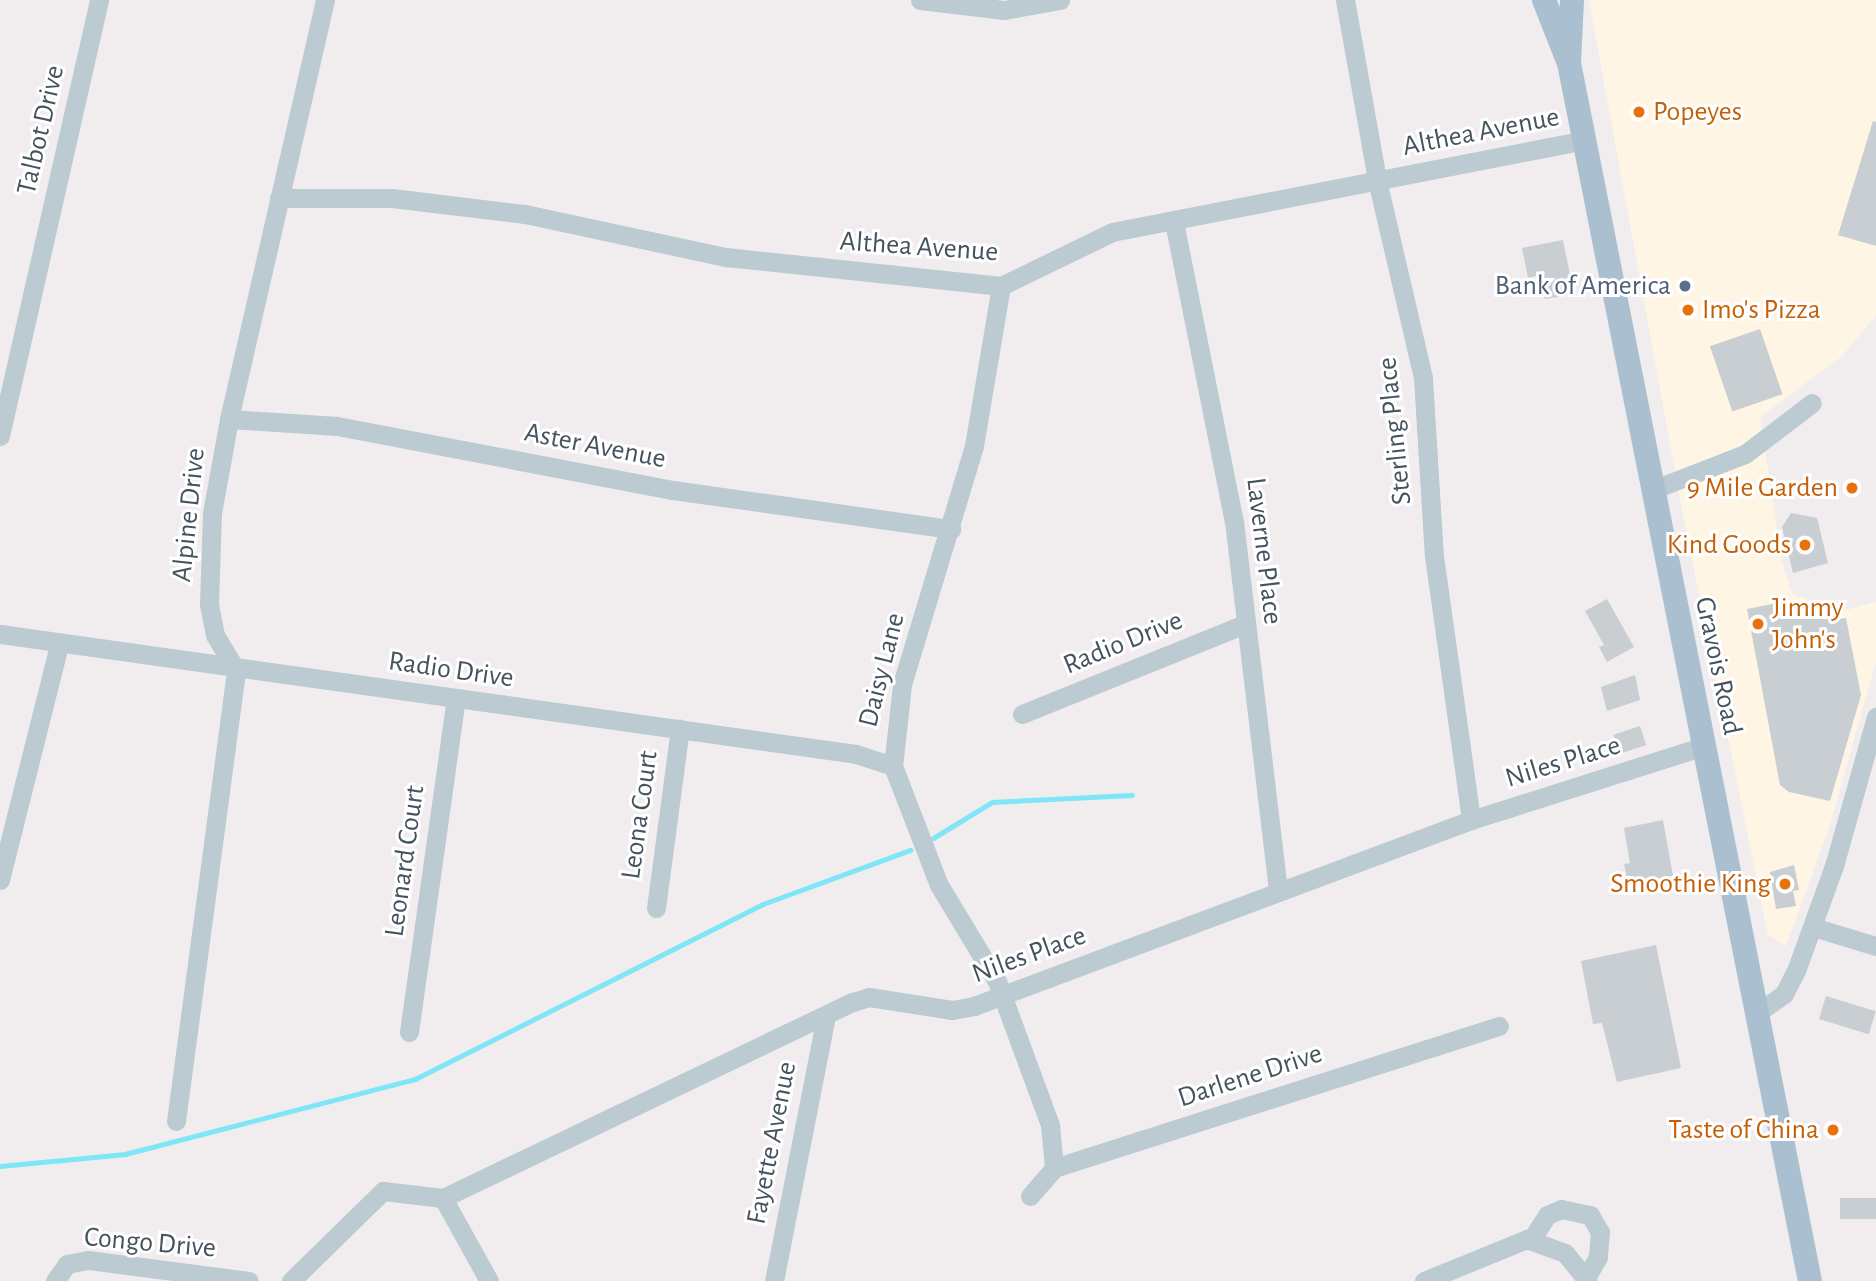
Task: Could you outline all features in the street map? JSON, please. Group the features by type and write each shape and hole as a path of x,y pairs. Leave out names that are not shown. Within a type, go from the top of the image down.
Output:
{"main road":[{"name":"Gravois Road","path":"1544,0 1569,63 1810,1281"},
{"name":"Gravois Road","path":"1569,63 1572,0"}],"street":[{"name":"Talbot Drive","path":"0,436 99,0"},
{"name":"Alpine Drive","path":"236,670 215,635 209,604 212,513 229,419 325,0"},
{"path":"920,0 1003,10 1060,0"},
{"name":"Sterling Place","path":"1345,0 1377,180 1423,378 1434,556 1471,820"},
{"name":"Althea Avenue","path":"279,198 393,198 525,214 726,257 1001,286 1112,232 1584,140"},
{"name":"Laverne Place","path":"1174,222 1226,472 1278,891"},
{"name":"Daisy Lane","path":"1001,286 974,446 902,685 893,765 939,885 986,958 1003,997 1050,1125 1055,1168"},
{"path":"1652,490 1711,469 1780,438 1812,403"},
{"name":"Aster Avenue","path":"229,419 337,426 673,489 951,529"},
{"name":"Radio Drive","path":"1022,713 1245,624"},
{"name":"Radio Drive","path":"0,634 236,670 856,754 893,765"},
{"path":"0,880 59,645"},
{"path":"176,1121 236,670"},
{"name":"Leonard Court","path":"409,1032 456,699"},
{"path":"1757,1013 1784,994 1813,928 1872,746 1876,717"},
{"name":"Leona Court","path":"656,908 680,729"},
{"name":"Niles Place","path":"443,1198 869,997 952,1010 1003,997 1471,820 1704,746"},
{"path":"1813,928 1876,946"},
{"name":"Fayette Avenue","path":"774,1281 826,1016"},
{"name":"Darlene Drive","path":"1055,1168 1499,1027"},
{"path":"1030,1196 1055,1168"},
{"path":"291,1281 383,1191 443,1198 489,1281"},
{"path":"1424,1281 1430,1275 1531,1240 1547,1215 1561,1209 1590,1215 1600,1232 1598,1257 1588,1278 1565,1253 1531,1240"},
{"name":"Congo Drive","path":"55,1281 67,1264 88,1260 249,1281"}],"shaded area":[{"path":"1589,0 1876,0 1876,316 1841,357 1760,417 1782,561 1792,594 1843,611 1876,602 1876,662 1829,828 1786,946 1768,935 1682,510"}],"building":[{"path":"1873,121 1876,122 1876,246 1838,235"},
{"path":"1563,240 1574,294 1545,299 1540,275 1528,278 1522,248"},
{"path":"1760,329 1782,394 1732,411 1710,346"},
{"name":"Kind Goods","path":"1791,513 1817,518 1828,563 1793,573 1782,527"},
{"path":"1607,599 1634,647 1607,662 1599,647 1604,645 1585,611"},
{"path":"1787,601 1832,614 1832,620 1846,618 1861,695 1830,801 1789,792 1780,785 1747,609"},
{"path":"1635,675 1640,700 1607,711 1601,687"},
{"path":"1640,726 1646,745 1620,754 1613,735"},
{"path":"1663,820 1673,876 1628,884 1624,864 1630,863 1624,828"},
{"name":"Smoothie King","path":"1794,865 1799,890 1793,891 1796,906 1776,909 1770,872"},
{"path":"1656,945 1681,1068 1617,1082 1602,1023 1593,1024 1581,961"},
{"path":"1826,996 1876,1011 1869,1034 1819,1019"},
{"path":"1840,1198 1876,1198 1876,1219 1840,1219"}],"waterway":[{"path":"933,838 992,802 1132,795"},
{"path":"0,1166 125,1154 415,1079 763,904 910,850"}],"place":[{"name":"Popeyes","path":"1639,112"},
{"name":"Bank of America","path":"1685,286"},
{"name":"Imo's Pizza","path":"1688,310"},
{"name":"9 Mile Garden","path":"1852,488"},
{"name":"Kind Goods","path":"1805,545"},
{"name":"Jimmy John's","path":"1758,624"},
{"name":"Smoothie King","path":"1785,884"},
{"name":"Taste of China","path":"1833,1130"}]}
